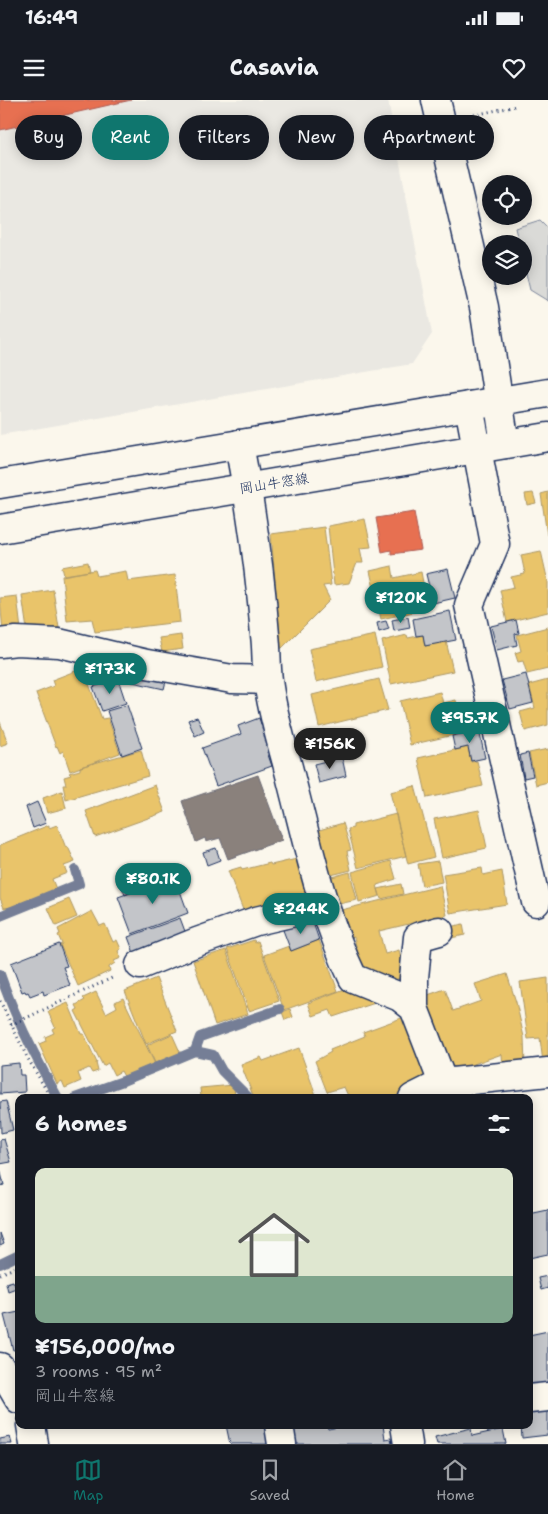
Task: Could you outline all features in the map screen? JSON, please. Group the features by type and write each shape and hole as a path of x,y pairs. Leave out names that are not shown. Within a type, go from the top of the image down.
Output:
{"street":[{"path":"436,100 484,307 505,444"},
{"path":"0,484 548,393"},
{"path":"469,406 495,544 469,605 536,902"},
{"name":"岡山牛窓線","path":"0,529 548,437"},
{"path":"239,444 248,488 265,635 268,680 273,709 324,904 341,954 353,978 400,997 414,1008"},
{"path":"0,643 59,643 146,664 232,679 268,680"},
{"path":"140,965 197,942 256,922 324,904"},
{"path":"417,937 414,1008 443,1083"},
{"path":"421,1094 443,1083 548,1072"},
{"path":"0,1367 15,1392"},
{"path":"533,1399 548,1397"},
{"path":"31,1429 34,1444"},
{"path":"280,1429 282,1444"},
{"path":"406,1429 408,1444"}],"path":[{"path":"474,115 516,106"},
{"path":"13,1024 140,965"},
{"path":"0,1001 13,1024 27,1056 49,1094"},
{"path":"0,1274 15,1268"}],"shaded area":[{"path":"0,100 388,100 391,115 364,115 364,160 399,160 432,334 412,364 0,435"},
{"path":"540,220 548,228 548,301 530,290 529,285 532,285 532,235 517,235 515,228 532,225 532,223"}],"building: Homes":[{"path":"548,492 548,535 547,535 541,494"},
{"path":"533,493 536,503 527,505 525,494"},
{"path":"365,519 371,547 360,548 363,563 357,563 349,583 334,585 328,526"},
{"path":"324,527 331,585 323,586 330,600 281,649 271,534"},
{"path":"541,551 548,582 548,612 507,622 500,590 514,587 511,577 525,574 521,555"},
{"path":"88,562 90,571 64,575 62,567"},
{"path":"392,566 394,578 421,572 428,609 381,619 370,571"},
{"path":"95,570 97,576 126,571 128,581 175,575 180,622 95,632 92,619 67,621 62,576"},
{"path":"53,590 59,628 27,630 22,595"},
{"path":"17,596 21,630 3,633 0,598"},
{"path":"548,627 548,669 527,674 523,661 518,662 515,653 521,651 517,635"},
{"path":"181,635 183,649 162,652 159,638"},
{"path":"375,635 382,667 316,682 309,649"},
{"path":"407,635 408,638 423,635 425,646 446,641 453,671 391,684 382,641"},
{"path":"83,668 102,719 108,718 120,753 70,771 63,751 60,753 56,747 36,693 54,686 52,680"},
{"path":"379,679 388,710 319,727 312,695"},
{"path":"548,680 548,725 525,731 520,712 535,708 529,685"},
{"path":"440,692 443,703 456,700 458,710 466,708 471,731 410,745 400,701"},
{"path":"0,722 8,743 0,746"},
{"path":"335,729 339,749 314,755 309,736"},
{"path":"468,747 471,762 477,761 483,786 427,798 418,758"},
{"path":"548,749 548,782 536,785 529,753"},
{"path":"141,750 148,776 66,800 63,785 66,785 64,777 71,775 69,773 80,770 80,767"},
{"path":"155,785 165,812 95,837 86,811"},
{"path":"415,786 434,857 408,864 390,792"},
{"path":"62,791 66,808 47,813 43,798"},
{"path":"479,810 487,848 442,858 434,819"},
{"path":"396,814 406,856 358,868 348,829 353,828 353,825"},
{"path":"343,823 351,850 347,851 351,870 327,876 316,831"},
{"path":"49,825 49,828 57,825 66,848 68,847 75,862 64,866 67,873 52,879 56,889 4,908 0,898 0,845"},
{"path":"301,858 311,897 245,915 228,871 241,867 242,870"},
{"path":"391,861 396,879 377,885 380,896 359,902 352,872"},
{"path":"438,861 442,882 422,886 418,864"},
{"path":"482,868 483,875 502,871 507,904 450,913 443,874"},
{"path":"350,872 357,900 334,905 328,878"},
{"path":"401,884 403,894 381,899 378,889"},
{"path":"440,886 447,915 379,931 385,954 399,950 406,977 389,981 387,975 373,978 371,969 362,972 354,937 347,939 341,910"},
{"path":"69,899 77,917 56,926 48,908"},
{"path":"92,911 100,926 105,924 113,942 117,940 121,949 118,951 121,958 114,961 115,963 109,967 110,971 78,986 60,945 62,944 58,935 60,934 58,929"},
{"path":"463,924 465,935 451,938 449,927"},
{"path":"254,940 255,943 258,941 279,1001 249,1011 227,949"},
{"path":"319,940 338,991 284,1010 264,955 289,946 291,951"},
{"path":"226,950 248,1014 215,1025 193,961"},
{"path":"507,974 524,1037 525,1066 503,1069 502,1054 448,1073 422,997 445,989 453,1011 481,1001 475,984"},
{"path":"156,978 177,1031 146,1044 125,991"},
{"path":"548,978 548,1062 543,1063 540,1038 528,1039 520,982"},
{"path":"350,987 375,1003 333,1017 330,1010 313,1016 308,1003"},
{"path":"96,992 106,1013 117,1007 115,1002 123,998 156,1066 126,1080 121,1071 114,1075 108,1063 103,1066 75,1011 78,1009 76,1005 85,1000 83,998"},
{"path":"68,1003 81,1034 84,1034 97,1063 98,1071 92,1073 89,1068 78,1073 81,1081 65,1088 62,1081 57,1084 39,1044 46,1041 45,1037 54,1033 52,1029 55,1027 48,1012"},
{"path":"290,1009 293,1017 285,1020 282,1012"},
{"path":"407,1016 432,1076 399,1094 347,1094 344,1087 327,1092 315,1061 331,1052 330,1050 365,1036 363,1032"},
{"path":"172,1034 181,1054 156,1065 147,1045"},
{"path":"299,1048 316,1094 252,1094 241,1065 261,1057 263,1061"},
{"path":"234,1085 235,1094 201,1094 200,1088"},
{"path":"15,1362 15,1372 14,1372 11,1363"}],"building: Shops":[{"path":"0,100 131,100 66,115 15,115 15,127 0,130"},
{"path":"414,512 421,550 391,554 391,550 382,552 376,518"}],"building: Industry":[{"path":"258,775 282,840 228,859 220,838 206,842 205,838 196,842 182,801"}],"building: Other":[{"path":"448,569 455,598 433,603 426,574"},
{"path":"450,611 456,640 425,646 423,635 416,636 413,619"},
{"path":"408,617 410,628 394,631 392,620"},
{"path":"516,620 519,633 515,634 517,645 497,650 491,626"},
{"path":"386,621 389,629 379,632 377,623"},
{"path":"129,673 166,681 164,689 128,681"},
{"path":"526,674 533,703 510,709 502,680"},
{"path":"118,679 126,703 102,711 93,687"},
{"path":"127,705 142,748 122,755 107,711"},
{"path":"197,717 204,732 195,736 188,720"},
{"path":"259,718 261,724 263,723 273,750 267,752 272,766 216,786 202,748 241,734 238,726"},
{"path":"479,730 485,758 471,761 468,747 455,750 452,736"},
{"path":"528,753 533,776 524,778 520,755"},
{"path":"342,757 346,776 319,783 314,764"},
{"path":"37,802 46,823 33,828 26,807"},
{"path":"216,848 220,860 207,865 203,852"},
{"path":"164,865 169,878 125,895 120,882"},
{"path":"175,877 188,913 132,934 118,897"},
{"path":"180,918 186,934 134,953 128,937"},
{"path":"312,920 319,940 291,951 283,930"},
{"path":"59,944 67,966 63,967 70,985 44,995 43,991 30,996 28,992 22,992 11,963"},
{"path":"19,1063 20,1075 24,1075 25,1092 0,1094 0,1065"},
{"path":"480,1091 480,1094 465,1094"},
{"path":"6,1101 13,1130 1,1133 0,1102"},
{"path":"4,1139 11,1162 0,1164 0,1140"},
{"path":"0,1169 4,1185 0,1186"},
{"path":"548,1210 548,1254 533,1257 533,1213"},
{"path":"0,1233 4,1244 0,1246"},
{"path":"548,1276 548,1288 541,1290 538,1278"},
{"path":"13,1281 15,1288 8,1291 6,1283"},
{"path":"15,1313 15,1350 13,1350 4,1315"},
{"path":"548,1331 548,1384 533,1387 533,1334"},
{"path":"548,1406 548,1435 522,1438 521,1429 533,1429 533,1408"},
{"path":"227,1429 268,1429 272,1444 230,1444"},
{"path":"288,1429 384,1429 385,1439 391,1438 392,1444 290,1444"},
{"path":"467,1429 471,1429 472,1436 503,1429 506,1444 437,1444 435,1437"},
{"path":"10,1437 12,1444 0,1444 0,1439"}],"waterway":[{"path":"0,916 79,884 75,870"},
{"path":"0,974 26,1037 56,1094"},
{"path":"195,1051 200,1037 280,1009"},
{"path":"86,1094 195,1051 213,1055 222,1071 245,1094"},
{"path":"0,1264 15,1257"}]}
